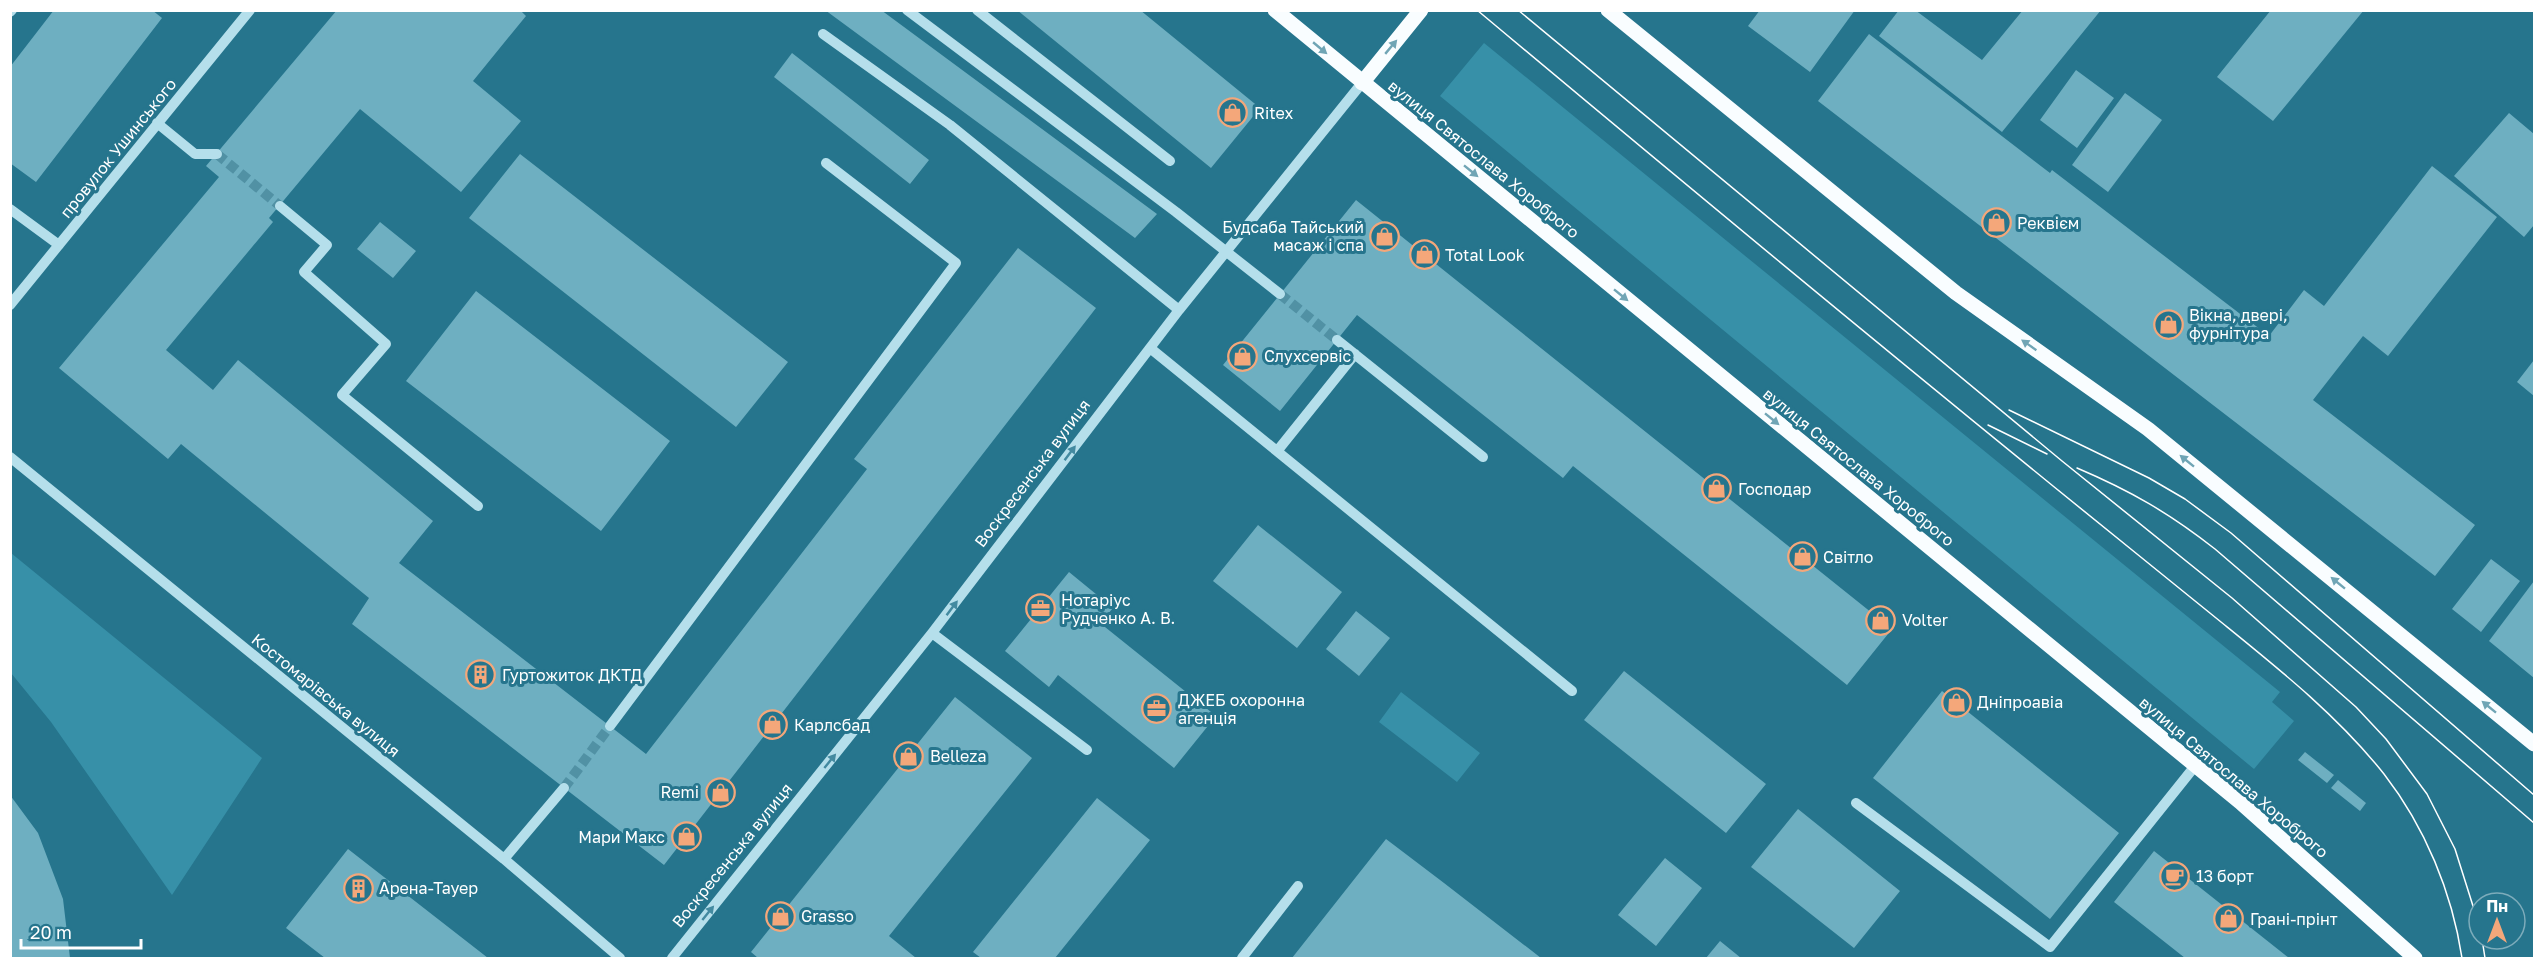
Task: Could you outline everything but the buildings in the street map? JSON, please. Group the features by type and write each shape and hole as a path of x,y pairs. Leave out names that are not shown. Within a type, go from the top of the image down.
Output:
{"main road":[{"name":"вулиця Святослава Хороброго","path":"1275,10 2258,818 2415,958"},
{"name":"Воскресенська вулиця","path":"1362,82 1421,10"},
{"path":"1608,10 1956,294 2148,429 2535,744"}],"street":[{"name":"провулок Ушинського","path":"10,305 250,10"},
{"path":"907,10 1280,294"},
{"path":"977,10 1170,161"},
{"path":"823,34 950,125 1179,310"},
{"name":"Воскресенська вулиця","path":"672,958 932,633 1225,251 1362,82"},
{"path":"157,123 195,154 217,154"},
{"path":"610,726 956,263 826,163"},
{"path":"280,206 327,245 304,272 386,344 342,395 478,506"},
{"path":"10,209 59,245"},
{"path":"1337,340 1483,457"},
{"path":"1150,348 1572,691"},
{"path":"1278,450 1355,354"},
{"name":"Костомарівська вулиця","path":"10,457 504,859 620,958"},
{"path":"932,633 1087,750"},
{"path":"1856,803 2050,947 2194,766"},
{"path":"504,859 564,788"},
{"path":"1242,958 1298,886"}],"shaded area":[{"path":"1484,43 2280,692 2272,702 2294,721 2254,769 1440,96"},
{"path":"11,553 262,758 172,895 51,722 11,673"},
{"path":"1401,692 1480,753 1457,782 1379,722"}],"tunnel":[{"path":"217,154 280,206"},
{"path":"1280,294 1337,340"},
{"path":"564,788 610,726"}],"tram line":[{"path":"1477,10 1836,309 2264,657 2328,713 2384,774 2412,816 2435,861 2444,885 2462,958"},
{"path":"1518,10 2062,461 2232,598 2356,707 2386,739 2427,794 2455,849 2468,891"},
{"path":"2009,410 2149,478 2185,499 2231,533 2534,795"},
{"path":"1988,425 2047,454"},
{"path":"2077,468 2149,504 2182,524 2215,549 2534,823"},
{"path":"2484,951 2485,958"}],"place":[{"name":"Ritex","path":"1233,113"},
{"name":"Реквієм","path":"1996,223"},
{"name":"Будсаба Тайський масаж і спа","path":"1385,236"},
{"name":"Total Look","path":"1424,255"},
{"name":"Вікна, двері, фурнітура","path":"2168,324"},
{"name":"Слухсервіс","path":"1243,356"},
{"name":"Господар","path":"1717,489"},
{"name":"Світло","path":"1802,557"},
{"name":"Нотаріус Рудченко А. В.","path":"1040,609"},
{"name":"Volter","path":"1881,620"},
{"name":"Гуртожиток ДКТД","path":"481,675"},
{"name":"Дніпроавіа","path":"1956,702"},
{"name":"ДЖЕБ охоронна агенція","path":"1157,709"},
{"name":"Карлсбад","path":"773,725"},
{"name":"Belleza","path":"909,756"},
{"name":"Remi","path":"720,792"},
{"name":"Мари Макс","path":"686,837"},
{"name":"13 борт","path":"2175,876"},
{"name":"Арена-Тауер","path":"358,888"},
{"name":"Grasso","path":"780,916"},
{"name":"Грані-прінт","path":"2229,919"}]}
